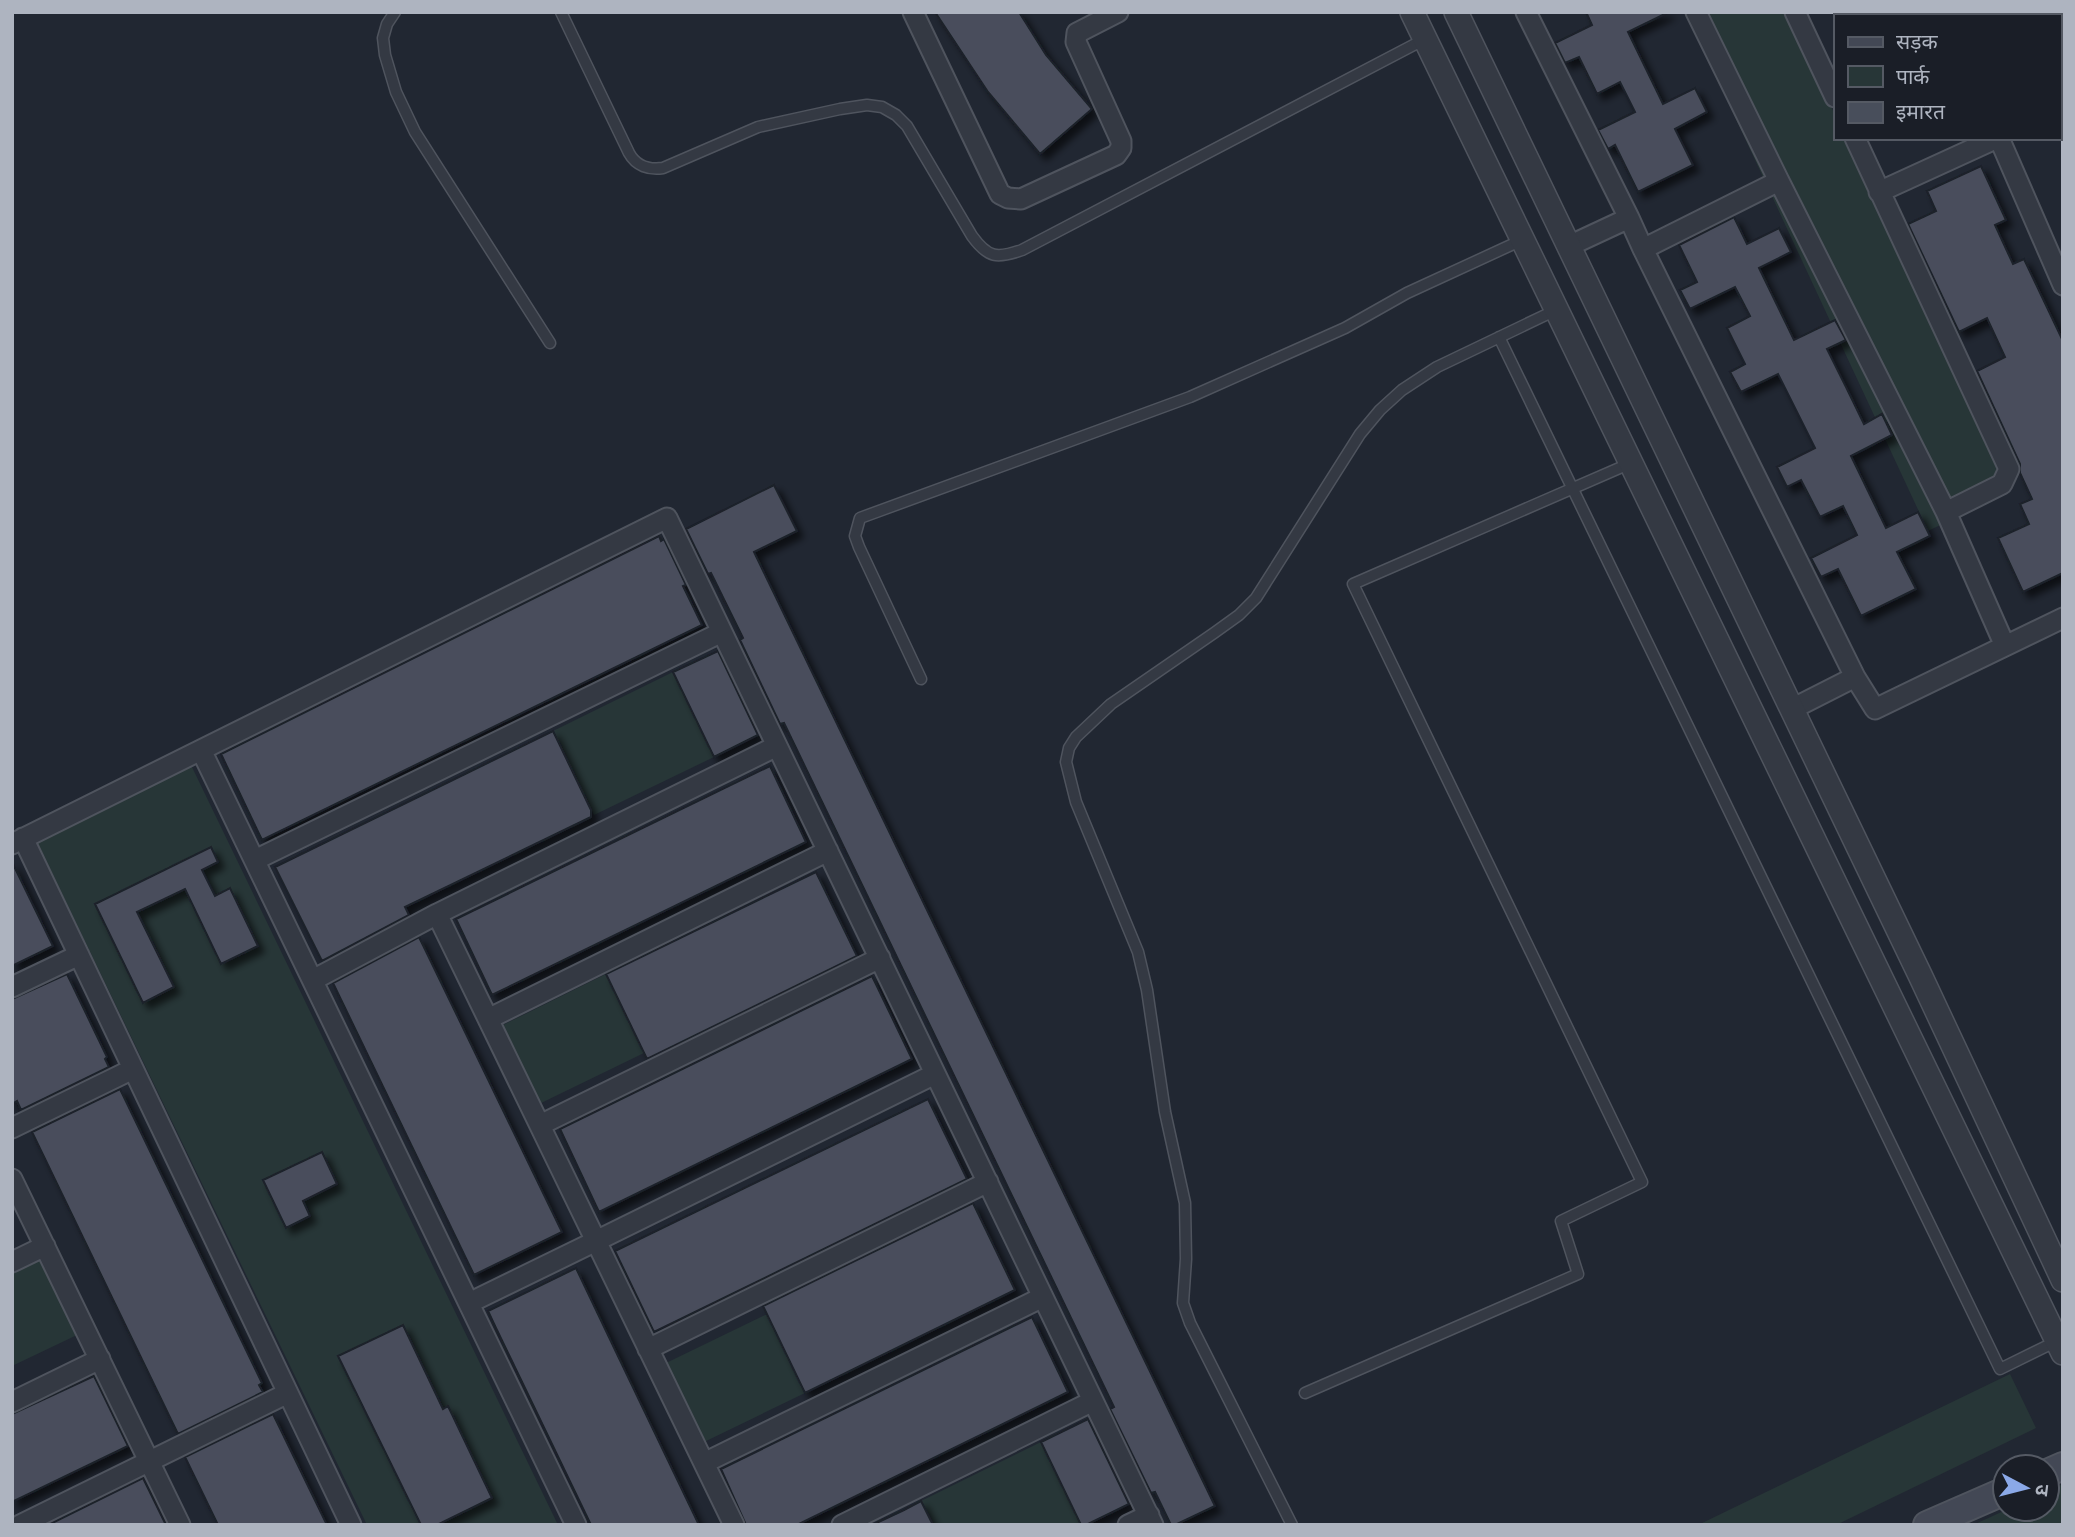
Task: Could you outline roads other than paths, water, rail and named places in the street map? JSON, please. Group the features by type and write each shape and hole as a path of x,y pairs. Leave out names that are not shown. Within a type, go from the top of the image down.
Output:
{"main road":[{"path":"1927,1525 1991,1497"}],"street":[{"path":"913,12 1000,194 1021,199 1120,152 1121,141 1076,42 1077,33 1114,13"},
{"path":"1412,12 2060,1347"},
{"path":"1456,12 1920,975 2063,1279"},
{"path":"1526,12 1855,677 1875,709 2063,618"},
{"path":"1696,12 1946,512 2005,646"},
{"path":"1795,12 1834,95"},
{"path":"1856,140 2009,469 2002,484 1946,512"},
{"path":"1879,192 1994,140"},
{"path":"1999,140 2063,285"},
{"path":"1643,249 1779,181"},
{"path":"1569,246 1629,218"},
{"path":"351,1525 79,955 18,841 667,518 1151,1520 1128,1525"},
{"path":"255,860 722,632"},
{"path":"1792,709 1855,677"},
{"path":"313,980 437,914 778,746"},
{"path":"201,750 576,1525"},
{"path":"488,1019 828,851"},
{"path":"437,914 734,1525"},
{"path":"12,987 79,955"},
{"path":"540,1125 880,958"},
{"path":"12,1128 133,1069"},
{"path":"469,1303 935,1074"},
{"path":"12,1178 180,1525"},
{"path":"648,1349 988,1182"},
{"path":"12,1262 45,1246"},
{"path":"704,1463 1043,1297"},
{"path":"12,1402 100,1359"},
{"path":"20,1525 288,1393"},
{"path":"842,1525 1093,1401"}],"lane":[{"path":"395,12 387,24 383,38 396,92 415,132 550,343"},
{"path":"561,12 632,159 640,165 663,168 758,127 840,109 867,105 882,107 908,126 972,236 982,249 994,256 1022,250 1425,39"},
{"path":"921,679 859,547 855,536 860,518 1190,397 1345,328 1407,293 1523,239"},
{"path":"1292,1525 1190,1323 1183,1303 1186,1259 1185,1203 1165,1112 1147,990 1138,952 1076,802 1066,762 1069,748 1076,737 1111,704 1239,615 1256,598 1360,433 1402,390 1437,367 1557,310"},
{"path":"1499,337 2000,1369 2060,1347"},
{"path":"1305,1393 1578,1274 1561,1221 1642,1182 1353,584 1631,463"}]}
